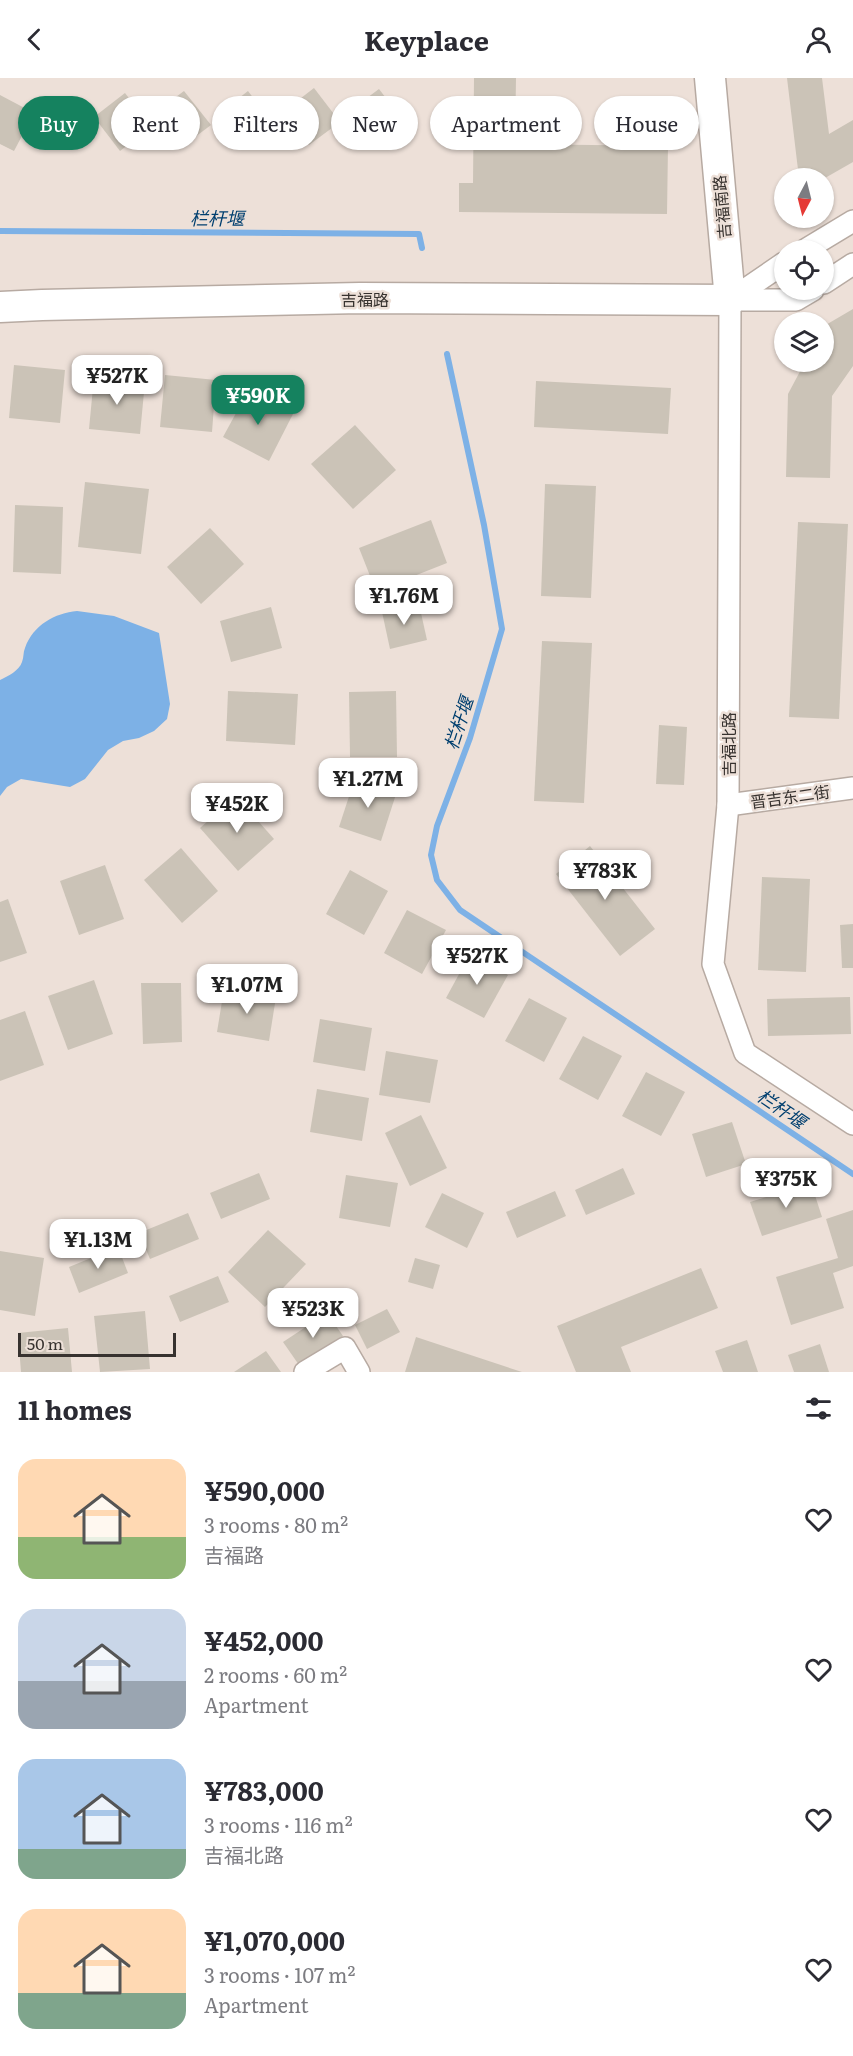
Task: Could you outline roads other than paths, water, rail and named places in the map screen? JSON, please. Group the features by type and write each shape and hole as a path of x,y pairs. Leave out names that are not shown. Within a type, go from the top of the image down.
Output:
{"street":[{"name":"吉福南路","path":"710,78 730,300"},
{"path":"822,240 853,221"},
{"path":"834,276 853,264"},
{"path":"730,300 774,270"},
{"name":"吉福路","path":"0,307 42,304 360,298 730,300"},
{"path":"730,300 774,300"},
{"name":"吉福北路","path":"730,300 728,805 713,964 745,1053 853,1124"},
{"name":"晋吉东二街","path":"728,805 853,788"},
{"path":"305,1372 345,1348 358,1372"}],"water":[{"path":"77,611 114,616 159,633 170,704 167,719 154,731 139,738 123,741 108,750 85,779 70,787 21,779 7,787 0,796 0,680 13,673 21,665 24,650 39,627 61,614"}],"waterway":[{"name":"栏杆堰","path":"0,231 419,234 422,248"},
{"name":"栏杆堰","path":"447,354 484,525 502,629 470,738 437,826 431,855 437,880 460,910 853,1174"}]}
